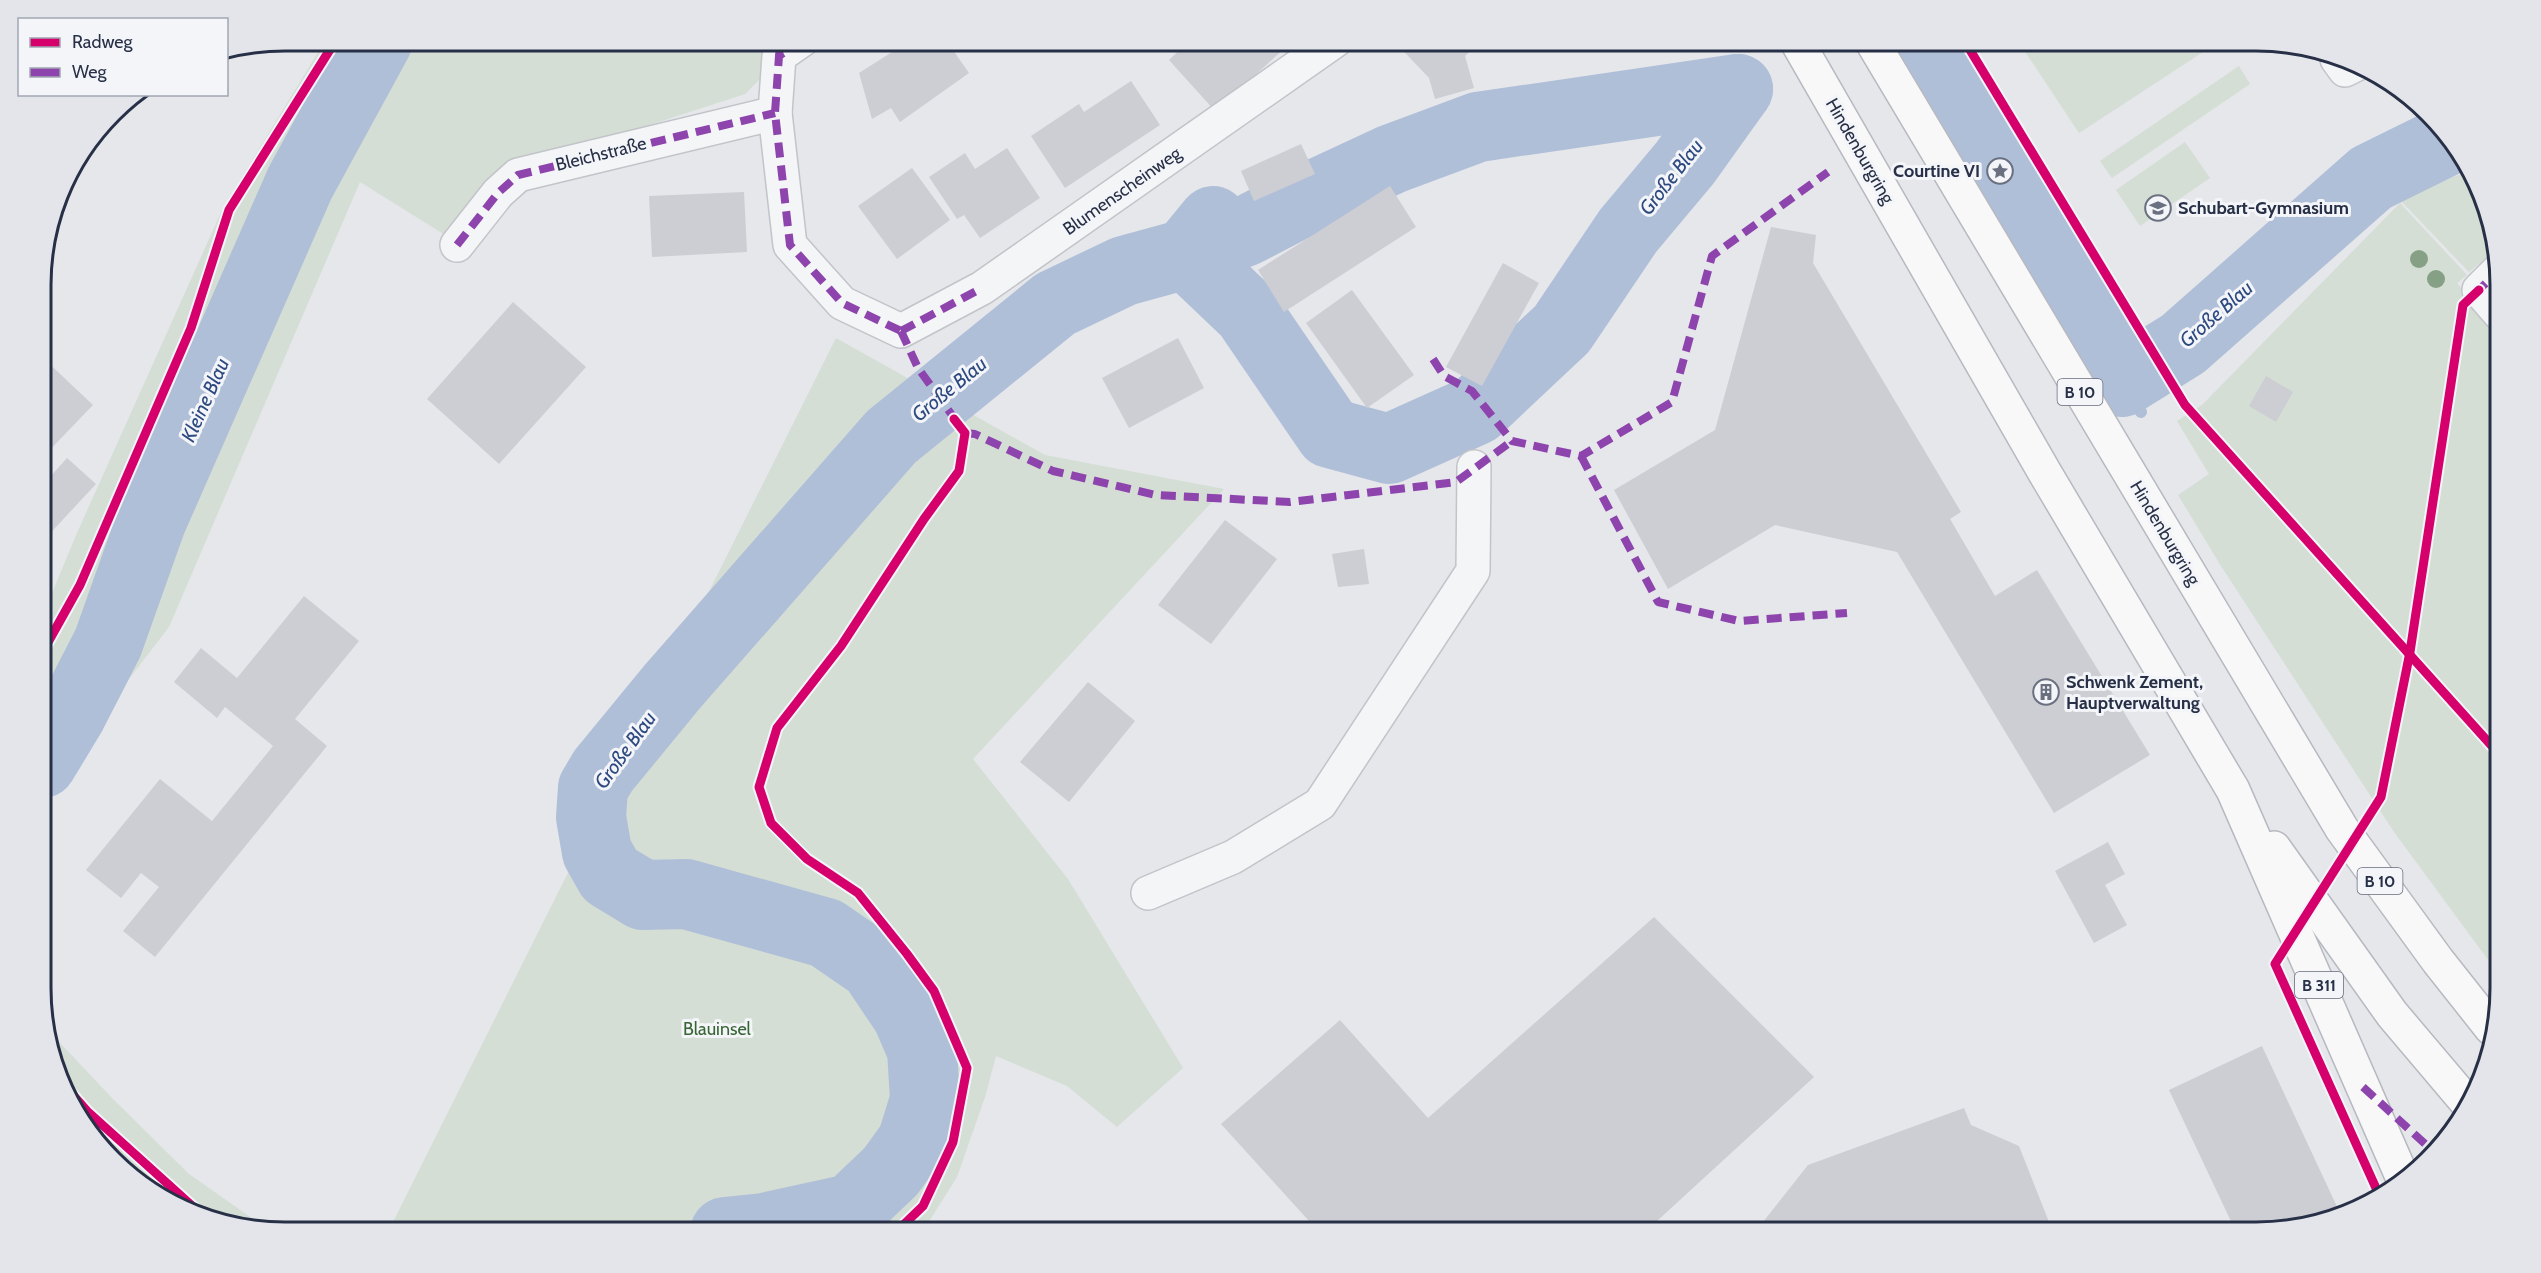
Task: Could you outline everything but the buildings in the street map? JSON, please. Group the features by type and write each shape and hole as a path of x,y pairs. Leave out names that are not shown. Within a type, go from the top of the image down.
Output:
{"highway":[{"name":"Hindenburgring","path":"1802,51 2045,472 2233,790"},
{"name":"Hindenburgring","path":"1878,51 2342,829 2438,961 2488,1020"},
{"path":"2233,790 2392,1014 2462,1098"},
{"name":"B 311","path":"2233,790 2400,1172"}],"street":[{"path":"775,113 779,56 786,51"},
{"name":"Blumenscheinweg","path":"775,113 790,245 842,303 901,331 982,288 1320,51"},
{"name":"Bleichstraße","path":"457,245 498,193 518,175 775,113"},
{"path":"1148,893 1233,857 1320,804 1473,571 1474,467"}],"green space":[{"path":"319,51 762,51 762,77 745,94 502,173 453,240 360,182 169,627 51,780 51,595 223,208"},
{"path":"2025,51 2205,51 2079,133"},
{"path":"2239,66 2250,84 2112,178 2100,161"},
{"path":"2185,142 2210,178 2140,226 2116,190"},
{"path":"2462,174 2466,182 2478,210 2488,256 2469,272 2401,201 2429,185"},
{"path":"2400,203 2467,275 2457,283 2490,323 2490,962 2394,832 2221,566 2178,495 2209,474 2177,421 2202,405"},
{"name":"Blauinsel","path":"836,338 1045,455 1224,489 973,759 1068,879 1183,1068 1117,1127 1067,1086 996,1056 985,1097 957,1177 929,1222 393,1222"},
{"path":"57,1040 113,1099 189,1174 254,1220 210,1210 182,1198 155,1183 131,1164 99,1130 82,1105 63,1063"}],"waterway":[{"name":"Kleine Blau","path":"51,748 108,643 151,522 300,183 372,51"},
{"name":"Große Blau","path":"1929,51 2122,382 2183,344 2371,178 2442,143"},
{"name":"Große Blau","path":"1213,221 1186,254 1248,313 1330,433 1389,449 1476,410 1562,329 1628,231 1685,163 1738,89"},
{"name":"Große Blau","path":"791,1222 851,1209 891,1171 912,1142 925,1100 922,1050 907,1015 874,966 826,933 686,894 643,895 610,875 597,852 591,817 593,788 603,771 672,687 891,437 1055,304 1124,271 1186,254 1246,231 1323,191 1392,159 1478,127 1738,89"},
{"path":"2122,382 2141,412"}],"marked path":[{"path":"779,56 780,51"},
{"path":"786,51 779,56 775,113 790,245 842,303 901,331"},
{"path":"457,245 498,193 518,175 775,113"},
{"path":"1433,359 1444,376 1472,391 1512,441 1581,456 1672,402 1712,256 1828,172"},
{"path":"2475,294 2490,279"},
{"path":"901,331 982,288"},
{"path":"901,331 918,368 957,422"},
{"path":"965,433 975,434 1053,471 1156,495 1290,502 1456,482 1512,441"},
{"path":"1581,456 1658,602 1739,621 1847,613"},
{"path":"2363,1087 2428,1146"}],"cycle path":[{"path":"51,637 80,585 191,328 229,210 329,51"},
{"path":"1971,51 2185,405 2490,744"},
{"path":"2376,1189 2275,964 2381,797 2410,652 2463,305 2479,290"},
{"path":"906,1222 923,1206 953,1142 967,1068 934,991 907,954 858,893 807,859 771,823 759,787 777,728 841,646 924,519 959,471 965,433 954,419"},
{"path":"83,1106 185,1199"}],"place":[{"name":"Courtine VI","path":"2000,171"},
{"name":"Schubart-Gymnasium","path":"2158,208"},
{"name":"Schwenk Zement, Hauptverwaltung","path":"2046,692"}]}
